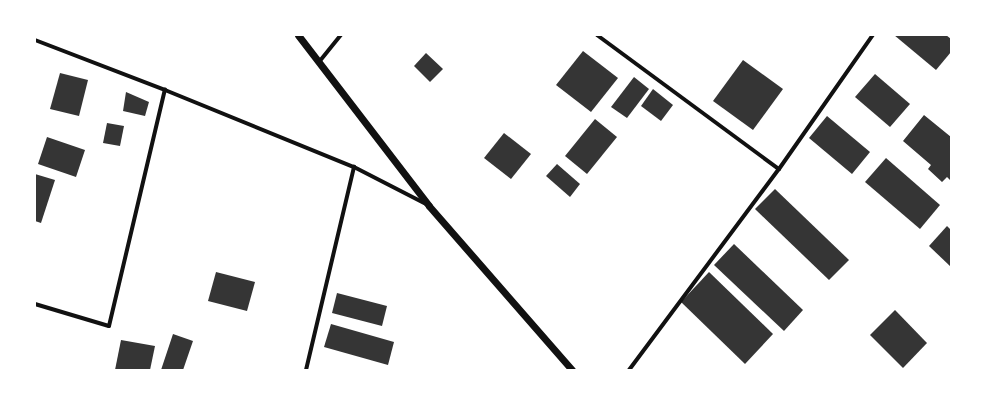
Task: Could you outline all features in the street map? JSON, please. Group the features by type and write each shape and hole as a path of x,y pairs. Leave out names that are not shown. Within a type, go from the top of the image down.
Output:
{"street":[{"path":"298,35 429,206 572,370"},
{"path":"318,62 341,35"},
{"path":"597,35 779,169"},
{"path":"629,370 779,169 873,35"},
{"path":"35,40 165,90 354,167 429,206"},
{"path":"35,304 109,326 165,90"},
{"path":"306,370 354,167"}],"building":[{"path":"894,35 946,35 951,39 951,52 936,70"},
{"path":"583,51 618,78 591,112 556,85"},
{"path":"426,53 443,69 430,82 414,66"},
{"path":"743,60 783,89 753,130 713,101"},
{"path":"60,73 88,80 79,116 50,109"},
{"path":"875,74 910,104 890,127 855,97"},
{"path":"634,77 649,89 627,118 611,107"},
{"path":"653,89 673,105 661,121 641,106"},
{"path":"126,92 149,102 145,116 123,111"},
{"path":"924,115 951,137 951,181 947,177 942,182 928,169 931,165 903,141"},
{"path":"827,116 870,152 852,174 809,138"},
{"path":"595,119 617,137 587,174 565,156"},
{"path":"107,123 124,126 120,146 103,143"},
{"path":"504,133 531,154 511,179 484,158"},
{"path":"47,137 85,150 76,177 38,164"},
{"path":"886,158 940,205 920,229 865,182"},
{"path":"557,164 580,184 570,197 546,176"},
{"path":"35,174 55,180 41,223 35,221"},
{"path":"775,189 849,260 829,280 755,209"},
{"path":"947,226 951,230 951,267 929,246"},
{"path":"734,244 803,310 784,331 714,265"},
{"path":"216,272 255,282 247,311 208,301"},
{"path":"709,272 773,334 745,364 681,302"},
{"path":"337,293 387,306 382,326 332,313"},
{"path":"895,310 927,343 903,368 870,335"},
{"path":"331,324 394,342 388,365 324,347"},
{"path":"173,334 193,341 183,370 161,370"},
{"path":"121,340 155,346 150,370 115,370"}]}
